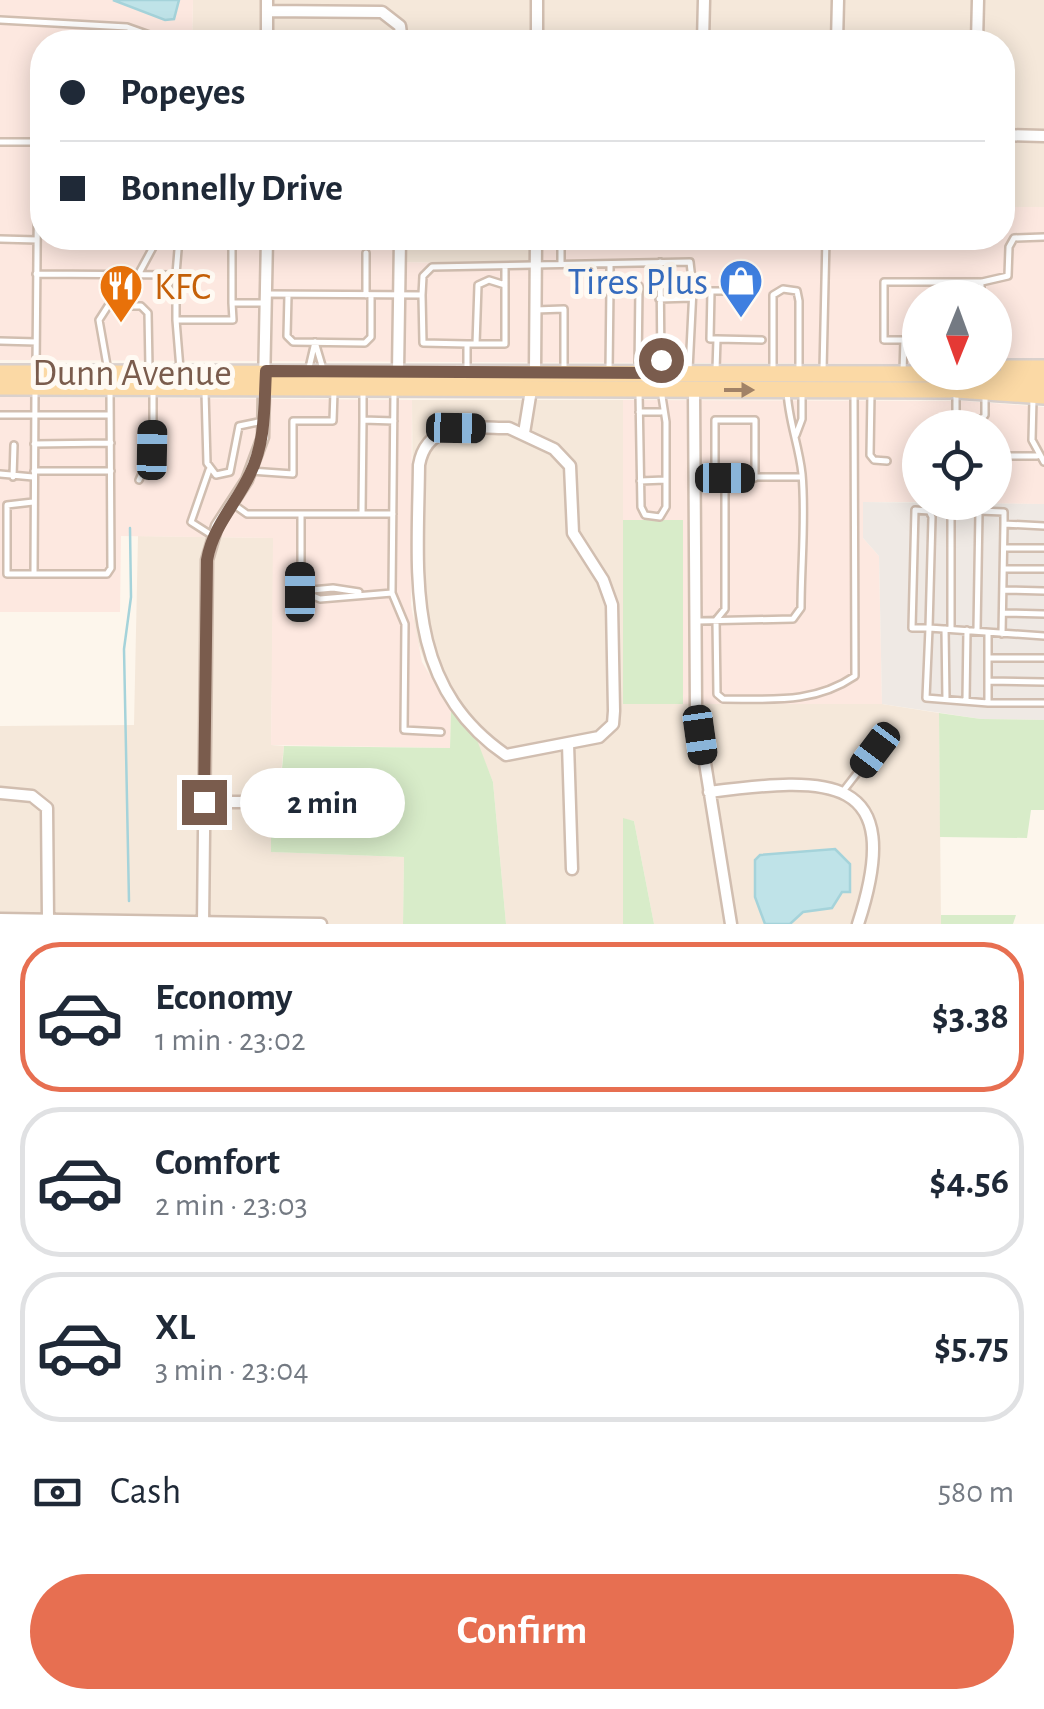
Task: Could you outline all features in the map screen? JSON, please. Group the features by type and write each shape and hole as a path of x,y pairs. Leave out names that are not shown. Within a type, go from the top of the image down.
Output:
{"main road":[{"path":"1012,368 1044,368"},
{"name":"Dunn Avenue","path":"0,388 108,370 564,372 609,373 638,381"},
{"name":"Dunn Avenue","path":"0,373 110,388 531,390 661,381 694,390 796,384 902,390"},
{"name":"Dunn Avenue","path":"661,381 689,373 772,373 796,384 822,373 902,374"},
{"name":"Dunn Avenue","path":"1012,385 1040,390"},
{"name":"Dunn Avenue","path":"1012,390 1040,390"}],"street":[{"path":"537,0 537,30"},
{"path":"703,30 704,0"},
{"path":"837,30 838,0"},
{"path":"977,30 978,0"},
{"path":"267,6 382,12 400,30"},
{"path":"1015,135 1044,136"},
{"path":"204,922 206,574 213,536 252,471 263,421 267,250"},
{"path":"398,372 400,250"},
{"path":"534,372 536,250"},
{"path":"524,433 531,390"},
{"path":"694,390 696,706 731,924"},
{"path":"456,428 509,428 524,433 554,448 570,466 572,533 603,580 612,605 613,724 600,737 515,755 495,748 445,690 422,632 418,465 424,447 442,432 456,428"},
{"path":"568,744 572,869"},
{"path":"709,792 804,782 844,790 864,814 873,852 872,880 858,924"},
{"path":"0,793 32,796 47,808 48,919"},
{"path":"204,802 264,802"},
{"path":"0,919 321,924"}],"lane":[{"path":"0,20 133,30"},
{"path":"0,142 30,142"},
{"path":"1015,238 1044,237"},
{"path":"0,240 30,240"},
{"path":"34,574 37,250"},
{"path":"138,275 152,250"},
{"path":"178,250 176,320 180,372"},
{"path":"176,320 232,320 232,250"},
{"path":"560,266 561,250"},
{"path":"822,373 826,250"},
{"path":"990,280 1008,276 1009,250"},
{"path":"288,294 287,336 293,342 366,343 370,337 366,253"},
{"path":"610,287 639,286 642,512 660,516 666,507 666,422 661,412 660,262"},
{"path":"505,267 505,344 423,344 422,276 432,267 690,262 689,373"},
{"path":"609,373 610,266"},
{"path":"476,344 478,267"},
{"path":"36,274 176,275"},
{"path":"478,285 488,280 505,285"},
{"path":"902,282 884,282 884,340 902,340"},
{"path":"694,622 792,618 801,608 802,477 796,435 788,420 796,384 797,291 782,288 773,295 772,373"},
{"path":"755,291 711,291 710,339 762,340"},
{"path":"232,303 288,294 422,295"},
{"path":"659,299 691,298"},
{"path":"108,370 99,337 102,311 108,306 140,306 148,313 149,372"},
{"path":"535,310 564,310 564,372"},
{"path":"716,373 717,339"},
{"path":"0,341 36,342"},
{"path":"315,342 316,372"},
{"path":"315,342 316,372"},
{"path":"467,344 467,372"},
{"path":"796,384 802,419 796,435"},
{"path":"33,502 7,504 7,574 107,574 111,568 110,388"},
{"path":"139,480 152,450 153,388"},
{"path":"205,389 209,470 191,522 213,536"},
{"path":"252,471 293,474 293,421 334,421 334,389"},
{"path":"362,514 363,389"},
{"path":"394,389 392,593 405,624 404,730 441,732"},
{"path":"725,478 726,610 716,620 717,694 724,698 815,697 855,676 854,390"},
{"path":"871,390 870,455 887,461"},
{"path":"953,390 955,410"},
{"path":"985,390 986,410"},
{"path":"1040,390 1032,440 1044,462"},
{"path":"639,412 661,412"},
{"path":"0,415 110,415"},
{"path":"14,415 14,426"},
{"path":"364,420 394,420"},
{"path":"715,478 715,420 754,420 756,478"},
{"path":"209,470 222,476 230,472 237,429 248,421 263,421"},
{"path":"33,444 110,443"},
{"path":"13,477 14,445"},
{"path":"1012,456 1038,456"},
{"path":"0,474 13,477 111,470"},
{"path":"694,476 802,477"},
{"path":"640,481 665,480"},
{"path":"233,504 248,514 393,514"},
{"path":"1044,636 988,634 977,630 929,628 912,628 915,510 930,511 932,517 929,628 926,698 1044,703"},
{"path":"977,630 979,511 1004,512 1002,634"},
{"path":"300,514 300,592"},
{"path":"946,699 951,520"},
{"path":"1004,524 1044,526"},
{"path":"1004,548 1044,548"},
{"path":"1004,569 1044,570"},
{"path":"300,592 333,588 392,593"},
{"path":"1003,590 1044,591"},
{"path":"300,592 320,599 346,599 362,593"},
{"path":"1003,612 1044,614"},
{"path":"966,630 966,701"},
{"path":"988,634 988,703"},
{"path":"988,658 1044,658"},
{"path":"988,681 1044,682"},
{"path":"844,790 875,750"}],"shaded area":[{"path":"0,0 193,0 192,30 30,30 30,250 405,250 405,262 530,265 531,250 1015,250 1015,207 1044,207 1044,364 1012,364 1012,280 902,280 902,364 0,360"},
{"path":"193,0 1044,0 1044,207 1015,207 1015,30 192,30"},
{"path":"404,250 531,250 531,265 404,262"},
{"path":"0,397 412,400 411,605 422,662 451,710 450,748 271,745 273,538 121,536 120,612 0,612"},
{"path":"412,400 623,400 624,703 882,704 939,713 941,924 654,924 634,821 623,819 623,924 506,924 493,782 476,740 433,684 414,632"},
{"path":"623,400 965,401 1044,407 1044,504 1012,504 1012,410 902,410 902,502 863,502 863,538 879,556 882,704 683,704 683,521 623,520"},
{"path":"863,502 902,502 902,520 1012,520 1012,504 1044,504 1044,720 981,719 882,704 879,556 863,538"},
{"path":"138,536 274,538 271,745 284,746 272,852 404,857 403,924 0,924 0,726 134,725"}],"green space":[{"path":"623,520 683,520 683,704 623,704"},
{"path":"451,710 477,740 493,782 506,924 403,924 404,857 271,852 271,801 280,792 284,746 450,748"},
{"path":"939,713 981,719 1044,720 1044,810 1031,810 1027,838 940,837"},
{"path":"623,818 634,821 654,924 623,924"},
{"path":"941,915 1016,915 1013,924 941,924"}],"water":[{"path":"113,0 179,0 174,19 165,20"},
{"path":"835,849 850,864 850,892 842,892 832,908 803,912 790,924 765,924 755,897 755,860 760,855"}],"waterway":[{"path":"129,901 124,649 131,597 130,528"}],"place":[{"name":"Tires Plus","path":"741,319"},
{"name":"KFC","path":"121,324"}],"route":[{"path":"204,802 207,560 217,526 247,480 260,451 266,371 661,373 661,360"}]}
